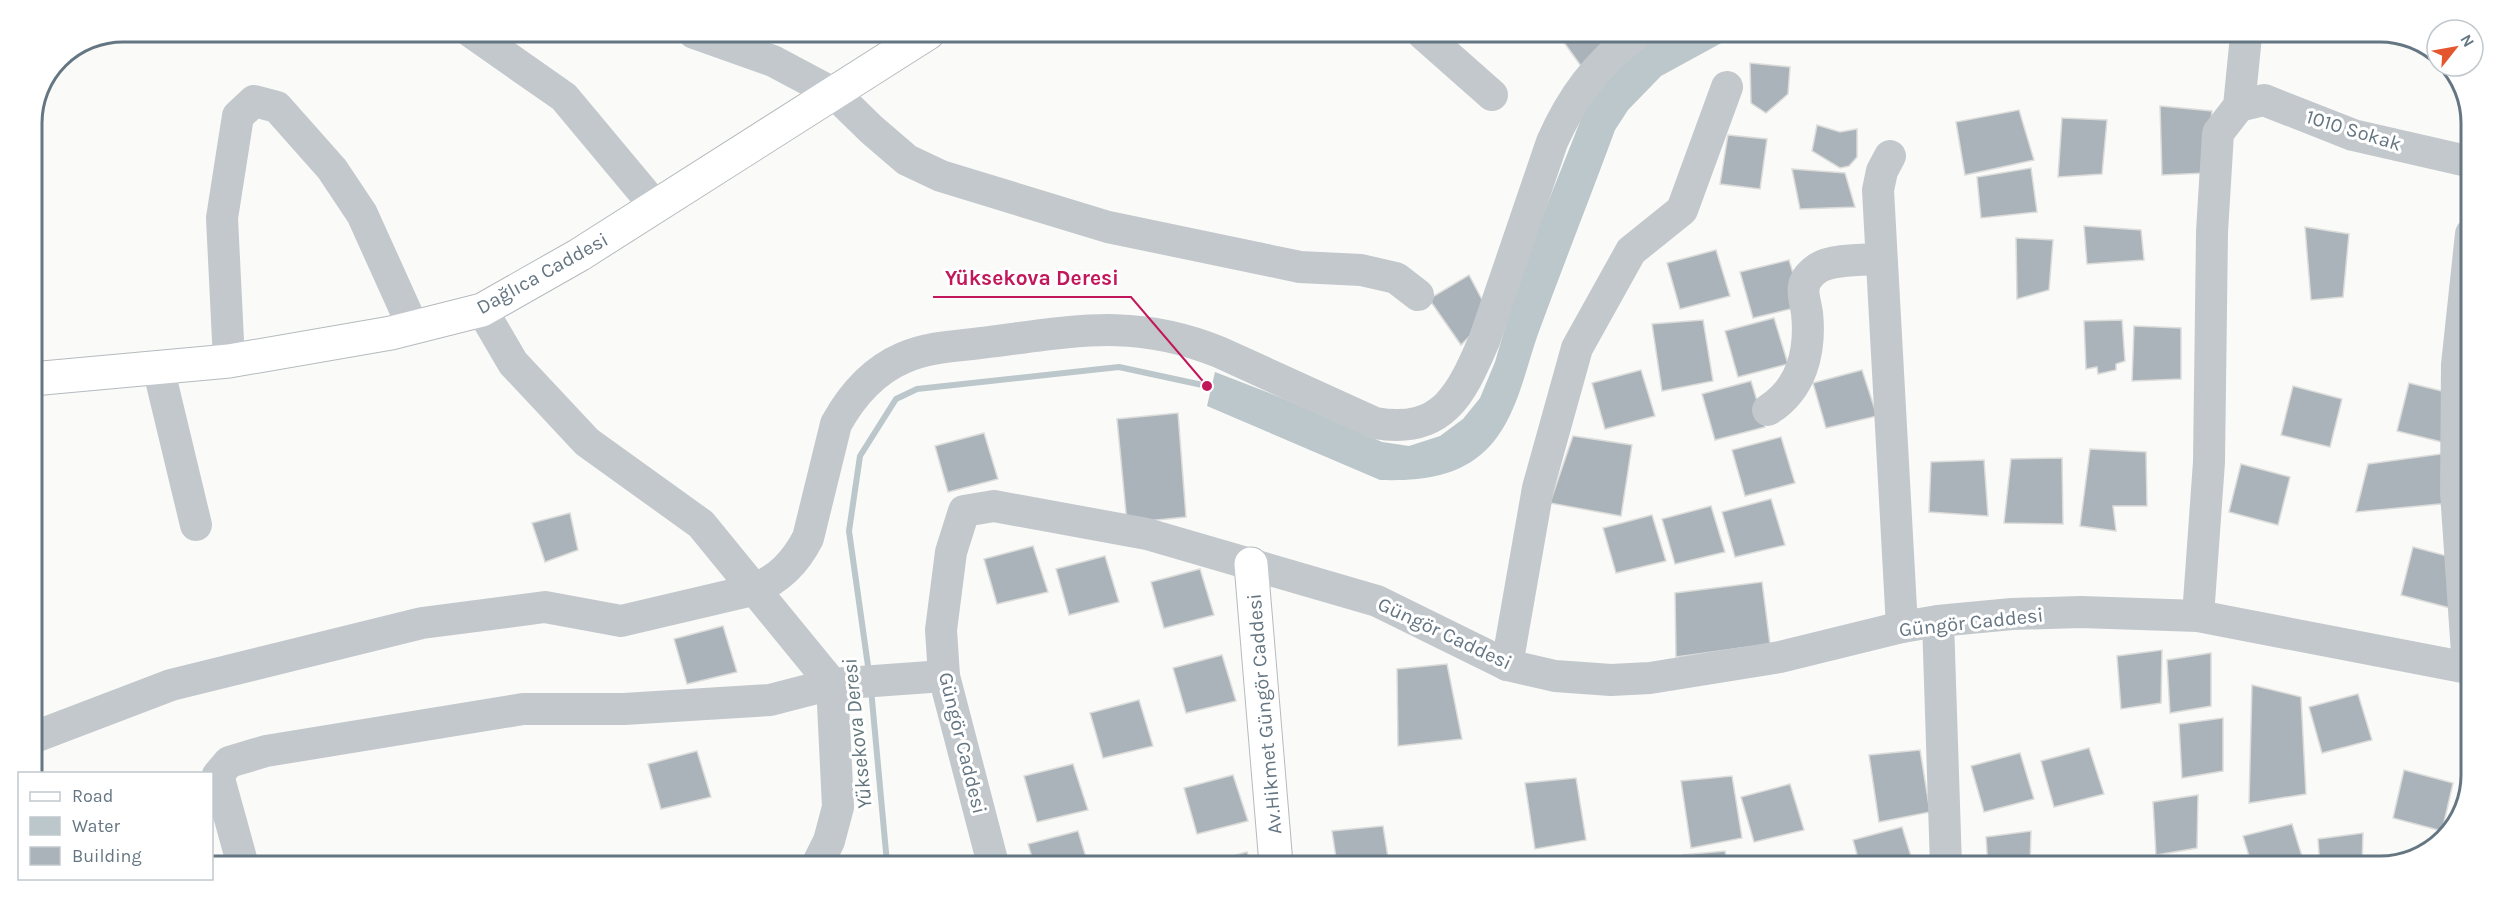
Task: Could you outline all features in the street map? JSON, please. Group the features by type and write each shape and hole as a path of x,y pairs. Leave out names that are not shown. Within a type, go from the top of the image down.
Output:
{"main road":[{"name":"Dağlıca Caddesi","path":"42,378 229,361 391,333 482,310 579,255 914,42"},
{"name":"Av.Hikmet Güngör Caddesi","path":"1251,564 1275,856"}],"street":[{"path":"485,42 564,97 655,206"},
{"path":"719,42 773,61 835,94 872,130 908,160 941,176 1108,227 1300,267 1361,270 1396,278 1418,294"},
{"path":"1432,42 1492,95"},
{"path":"42,734 171,685 422,623 545,607 621,621 753,590 781,574 802,550 812,525 836,424 845,408 856,393 885,368 922,351 1076,331 1117,329 1150,332 1182,339 1220,352 1375,423 1389,426 1417,423 1444,409 1464,386 1484,341 1552,142 1566,112 1588,79 1628,42"},
{"path":"2198,616 2209,462 2212,232 2218,133 2239,106 2245,42"},
{"path":"1507,665 1538,488 1577,348 1632,251 1682,210 1726,87"},
{"name":"1010 Sokak","path":"2239,106 2264,100 2353,135 2461,160"},
{"path":"229,361 222,218 238,116 254,101 277,107 332,169 362,214 413,327"},
{"path":"1890,156 1878,180 1902,627"},
{"path":"1768,410 1792,389 1803,366 1808,333 1803,287 1806,279 1818,267 1827,264 1881,259"},
{"path":"482,310 513,363 587,442 701,524 832,684 838,807 829,841 822,856"},
{"path":"2461,325 2457,365 2456,492 2461,565"},
{"path":"158,367 196,525"},
{"name":"Güngör Caddesi","path":"991,856 944,676 941,630 951,552 964,511 994,506 1147,534 1377,601 1507,665 1555,676 1611,680 1650,678 1780,657 1902,627 1938,621 2012,614 2081,612 2198,616 2461,667"},
{"path":"1938,621 1946,856"},
{"path":"240,856 218,775 229,762 266,752 524,709 624,709 770,700 832,684 944,676"}],"water":[{"path":"1646,42 1723,42 1661,76 1628,110 1615,130 1538,334 1512,410 1505,425 1486,450 1463,467 1436,476 1409,480 1380,480 1207,406 1215,372 1282,398 1382,442 1409,446 1440,436 1463,419 1480,398 1495,362 1524,263 1589,99 1633,51"}],"building":[{"path":"1564,42 1609,42 1586,73"},
{"path":"1750,63 1790,67 1788,94 1766,113 1751,103"},
{"path":"2160,106 2212,111 2206,173 2162,175"},
{"path":"2019,110 2034,160 1965,175 1956,122"},
{"path":"2062,118 2107,120 2102,174 2058,177"},
{"path":"1817,125 1840,132 1857,129 1857,157 1849,166 1840,168 1812,151"},
{"path":"1728,135 1767,139 1760,189 1720,184"},
{"path":"2031,168 2037,212 1981,218 1977,177"},
{"path":"1792,169 1845,173 1855,207 1800,209"},
{"path":"2084,226 2141,230 2144,260 2087,264"},
{"path":"2305,227 2349,234 2343,297 2311,300"},
{"path":"2016,238 2053,240 2049,290 2017,299"},
{"path":"1716,250 1730,296 1680,309 1667,263"},
{"path":"1789,260 1803,306 1753,318 1740,272"},
{"path":"1469,275 1490,315 1461,345 1429,299"},
{"path":"1774,318 1788,364 1738,377 1725,331"},
{"path":"1703,320 1713,381 1662,391 1652,324"},
{"path":"2122,320 2125,361 2116,364 2116,370 2098,374 2097,367 2086,369 2084,321"},
{"path":"2134,326 2181,328 2181,379 2132,381"},
{"path":"1641,370 1655,416 1605,429 1592,383"},
{"path":"1862,370 1877,416 1826,428 1813,383"},
{"path":"1751,381 1765,427 1715,440 1702,394"},
{"path":"2409,383 2458,395 2446,443 2397,431"},
{"path":"2293,386 2342,399 2330,447 2281,435"},
{"path":"1178,413 1186,517 1127,523 1117,419"},
{"path":"984,433 998,479 948,492 935,446"},
{"path":"1573,436 1632,445 1621,516 1550,503"},
{"path":"1781,437 1795,483 1745,496 1732,450"},
{"path":"2090,449 2146,452 2147,506 2113,506 2116,531 2080,526"},
{"path":"2448,453 2450,503 2356,512 2368,464"},
{"path":"2062,458 2063,524 2004,523 2011,459"},
{"path":"1984,460 1988,516 1929,512 1931,462"},
{"path":"2241,464 2290,477 2278,525 2229,512"},
{"path":"1771,499 1785,545 1735,557 1722,512"},
{"path":"1711,506 1725,552 1675,564 1662,519"},
{"path":"570,513 578,550 545,562 532,523"},
{"path":"1652,515 1666,561 1616,573 1603,528"},
{"path":"1033,546 1048,592 997,604 984,559"},
{"path":"2413,547 2461,560 2450,608 2401,595"},
{"path":"1105,556 1119,602 1069,615 1056,569"},
{"path":"1200,569 1214,615 1164,628 1151,582"},
{"path":"1762,582 1770,644 1676,657 1675,593"},
{"path":"723,626 737,672 687,684 674,639"},
{"path":"2162,650 2161,703 2121,709 2117,656"},
{"path":"2211,653 2211,706 2170,713 2167,660"},
{"path":"1222,655 1236,701 1186,713 1173,668"},
{"path":"1447,664 1462,739 1398,746 1397,669"},
{"path":"2252,685 2301,697 2306,794 2249,803"},
{"path":"2358,694 2372,740 2322,753 2309,707"},
{"path":"1139,700 1153,746 1103,758 1090,713"},
{"path":"2223,718 2223,771 2182,778 2179,724"},
{"path":"2089,748 2104,794 2054,807 2041,761"},
{"path":"1920,750 1930,812 1879,822 1869,755"},
{"path":"697,751 711,797 661,809 648,764"},
{"path":"2020,753 2034,799 1984,812 1971,766"},
{"path":"1073,764 1088,810 1037,822 1024,776"},
{"path":"2404,770 2453,783 2443,825 2438,830 2393,818"},
{"path":"1233,775 1248,821 1197,834 1184,788"},
{"path":"1732,776 1742,838 1691,848 1681,781"},
{"path":"1576,778 1586,840 1535,849 1525,783"},
{"path":"1790,784 1804,830 1754,842 1741,797"},
{"path":"2198,795 2197,848 2156,855 2153,802"},
{"path":"2292,824 2302,856 2249,856 2243,836"},
{"path":"1383,826 1388,856 1336,856 1332,831"},
{"path":"1902,827 1911,856 1857,856 1853,840"},
{"path":"1078,831 1086,856 1032,856 1028,844"},
{"path":"2031,831 2030,856 1987,856 1986,837"},
{"path":"2363,833 2362,856 2319,856 2318,839"},
{"path":"1725,851 1726,856 1683,856"},
{"path":"1247,852 1248,856 1232,856"}],"waterway":[{"name":"Yüksekova Deresi","path":"869,673 849,531 860,456 896,399 917,389 1119,367 1207,386 1217,391"},
{"name":"Yüksekova Deresi","path":"871,689 886,856"}],"place":[{"name":"Yüksekova Deresi","path":"1207,386"}]}
